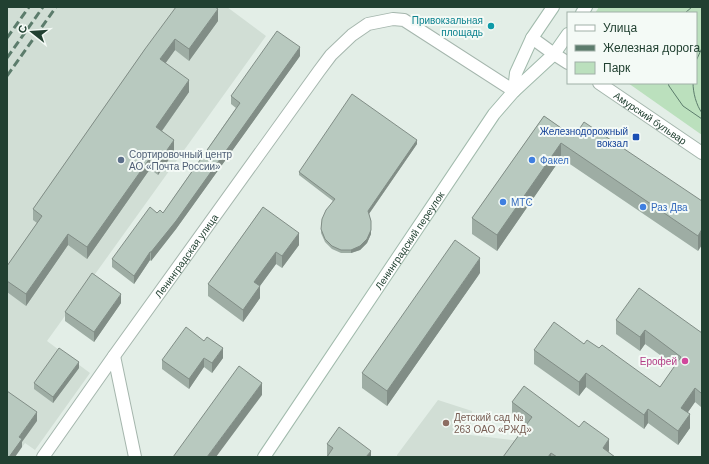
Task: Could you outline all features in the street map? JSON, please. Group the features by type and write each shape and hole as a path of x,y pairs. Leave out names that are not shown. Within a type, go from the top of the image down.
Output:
{"street":[{"path":"514,91 516,73 532,38 553,7"},
{"name":"Ленинградская улица","path":"43,457 331,55 352,35 368,24 393,19 404,20 514,91"},
{"name":"Ленинградский переулок","path":"264,457 494,114 514,91 554,54 567,35"},
{"path":"532,38 567,62"},
{"name":"Амурский бульвар","path":"600,84 702,153"},
{"path":"114,356 135,457"}],"shaded area":[{"path":"7,7 227,7 266,36 47,341 90,373 35,450 25,443 15,457 7,457"},
{"name":"Детский сад № 263 ОАО «РЖД»","path":"438,400 472,411 470,435 521,441 509,457 397,457"}],"green space":[{"path":"599,7 702,7 702,135 629,84 697,84 697,12 596,12"}],"building":[{"name":"Сортировочный центр АО «Почта России»","path":"176,7 215,7 218,9 189,49 175,39 160,59 189,80 156,127 174,140 158,163 150,158 87,247 68,234 26,294 7,281 7,266 42,216 33,209"},
{"path":"277,31 300,47 176,221 150,252 134,276 112,259 150,207 157,213 160,210 163,213 240,103 231,96"},
{"path":"352,94 417,140 368,211 371,221 371,230 367,239 360,246 351,250 341,250 332,246 325,239 321,229 322,219 326,210 335,199 299,172"},
{"path":"544,116 574,137 584,122 702,201 702,229 698,236 561,143 497,235 472,218"},
{"path":"263,207 299,233 282,256 276,252 254,282 260,286 243,310 208,284"},
{"path":"455,240 480,258 387,391 362,373"},
{"path":"92,273 121,294 94,332 65,312"},
{"path":"639,288 702,333 702,391 701,393 695,388 681,408 690,414 678,431 648,409 644,415 586,373 579,382 534,350 554,322 584,344 587,340 599,348 602,345 660,387 681,357 645,330 640,337 616,320"},
{"path":"186,327 204,341 207,337 223,348 212,363 204,358 189,379 162,360"},
{"path":"59,348 79,362 53,397 34,383"},
{"path":"239,366 262,383 207,457 173,457"},
{"path":"524,386 579,427 584,421 609,439 603,448 615,457 557,457 551,453 548,457 503,457 532,417 512,402"},
{"path":"7,391 37,412 19,437 22,439 9,457 7,457"},
{"path":"339,427 371,451 366,457 327,457 333,448 327,444"}],"tram line":[{"path":"686,12 692,7"},
{"path":"697,59 702,48"},
{"path":"668,84 683,106 702,119"},
{"path":"693,84 695,98 702,113"}],"railway":[{"path":"7,38 29,7"},
{"path":"7,58 43,7"},
{"path":"7,76 56,7"}],"place":[{"name":"Привокзальная площадь","path":"491,26"},
{"name":"Железнодорожный вокзал","path":"636,137"},
{"name":"Сортировочный центр АО «Почта России»","path":"121,160"},
{"name":"Факел","path":"532,160"},
{"name":"МТС","path":"503,202"},
{"name":"Раз Два","path":"643,207"},
{"name":"Ерофей","path":"685,361"},
{"name":"Детский сад № 263 ОАО «РЖД»","path":"446,423"}]}
